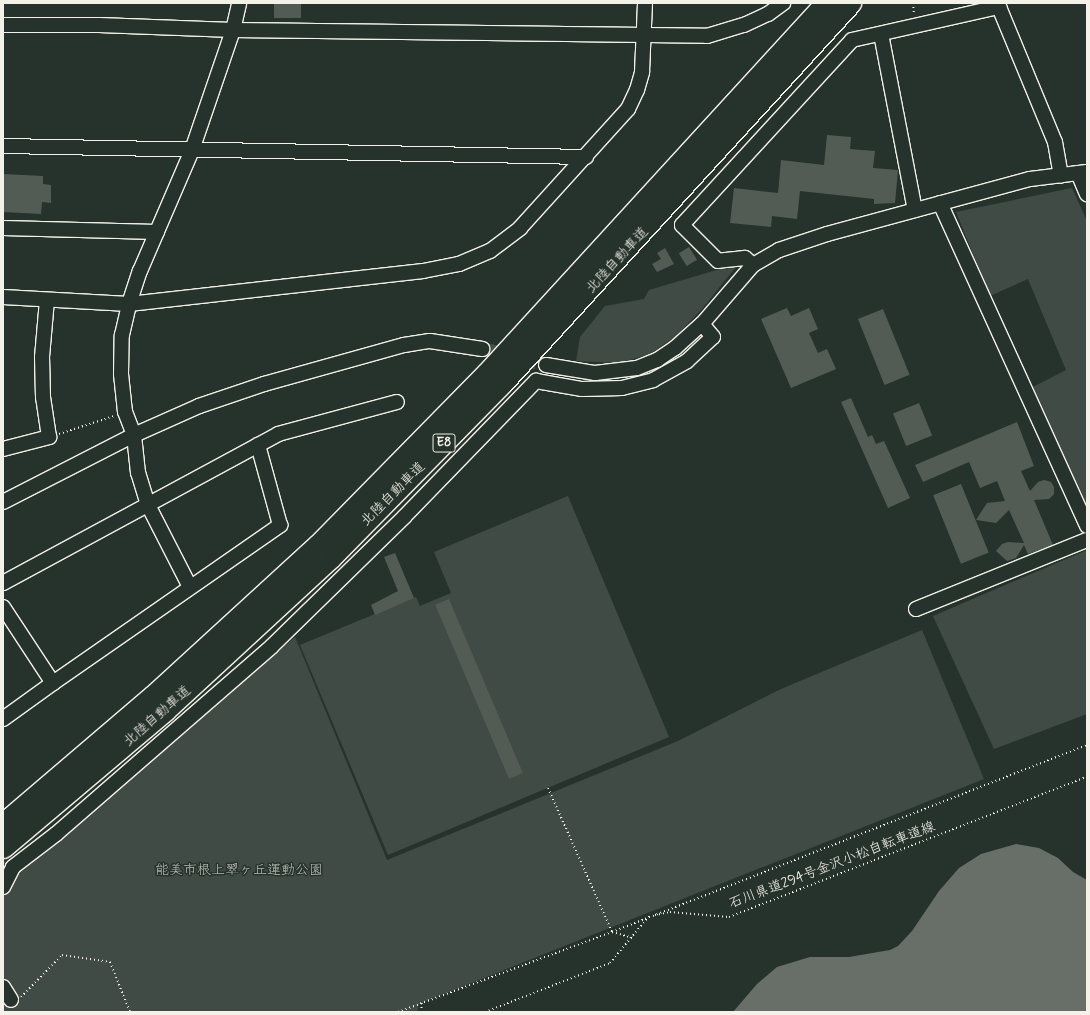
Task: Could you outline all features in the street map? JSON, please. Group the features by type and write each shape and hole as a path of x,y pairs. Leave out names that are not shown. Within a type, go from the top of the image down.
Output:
{"highway":[{"name":"北陸自動車道","path":"3,824 153,696 334,529 487,373 826,3"},
{"name":"北陸自動車道","path":"3,848 165,710 330,558 501,384 850,3"}],"street":[{"path":"190,587 148,505 138,473 134,435 125,412 121,374 122,335 129,304 157,232 192,150 233,30 239,3"},
{"path":"3,297 129,304 422,271 464,262 490,251 520,228 624,114 637,90 642,72 645,3"},
{"path":"3,25 99,24 233,30 644,34 707,36 744,25 768,14 783,3"},
{"path":"753,265 745,258 718,261 682,225 852,40 999,6 1055,142 1061,175"},
{"path":"881,34 916,210"},
{"path":"3,146 586,157"},
{"path":"546,365 595,373 637,368 676,348 702,324 753,265 779,250 804,241 1030,179 1082,172 1087,194"},
{"path":"940,203 1087,526"},
{"path":"3,228 157,232"},
{"path":"3,449 49,437 42,363 47,300"},
{"path":"3,887 13,867 56,834 272,646 404,517 536,381 582,389 622,388 653,380 687,361 712,336 702,324"},
{"path":"3,502 134,435 199,406 373,352 430,341 482,349"},
{"path":"3,583 278,434 397,402"},
{"path":"3,719 280,525 258,445"},
{"path":"916,610 1087,540"},
{"path":"3,607 53,683"}],"path":[{"path":"49,437 125,412"},
{"path":"398,1012 612,932 649,916 1087,745"},
{"name":"石川県道294号金沢小松自転車道線","path":"649,916 670,912 729,917 1087,777"},
{"path":"548,788 612,932"},
{"path":"485,1012 610,963 633,938 649,916"},
{"path":"612,932 633,938"},
{"path":"5,992 24,996 62,955 110,962 130,1012"},
{"path":"421,1012 422,1003"}],"green space":[{"path":"1072,188 1087,221 1087,533 1029,389 1066,370 1028,279 990,296 956,212"},
{"path":"735,268 702,309 676,336 650,354 620,363 576,361 580,337 605,306 644,299 649,290 720,269"},
{"path":"568,496 669,737 388,855 300,645 416,597 420,606 451,593 434,552"},
{"path":"1087,550 1087,714 994,749 933,616"},
{"name":"能美市根上翠ヶ丘運動公園","path":"922,630 984,779 419,1004 417,1012 3,1012 3,863 5,861 17,870 177,739 295,637 387,860 678,741 781,689"}],"shaded area":[{"path":"1016,844 1039,848 1058,858 1073,872 1087,880 1087,1012 733,1012 757,984 777,967 810,957 849,957 890,950 898,946 912,931 939,891 959,868 981,854"}],"building":[{"path":"274,3 301,3 301,18 274,18"},
{"path":"827,135 851,137 850,149 875,151 873,168 898,170 895,203 874,204 874,199 800,191 797,219 772,216 771,227 730,223 734,188 778,193 781,160 824,165"},
{"path":"3,174 43,176 43,184 51,185 51,203 42,202 41,214 3,212"},
{"path":"689,247 697,260 687,266 679,253"},
{"path":"665,248 674,264 657,272 652,264 661,259 657,253"},
{"path":"787,308 791,316 809,308 818,329 809,333 818,353 827,349 836,369 791,388 761,319"},
{"path":"883,309 910,375 885,385 858,319"},
{"path":"851,398 868,437 872,435 876,444 884,441 910,498 888,508 841,402"},
{"path":"919,403 932,435 906,446 893,413"},
{"path":"1017,422 1034,466 1021,471 1030,491 1038,482 1044,480 1051,482 1054,487 1054,494 1049,499 1034,500 1053,545 1028,554 1024,545 1016,558 1007,561 996,551 1002,544 1008,542 1024,543 1009,510 996,523 976,520 987,503 1005,501 997,481 980,488 969,462 923,482 915,465"},
{"path":"961,484 989,553 961,564 933,495"},
{"path":"395,553 414,598 375,615 371,605 398,591 384,557"},
{"path":"449,599 523,773 509,779 435,605"}],"tunnel":[{"path":"482,349 546,365"}]}
